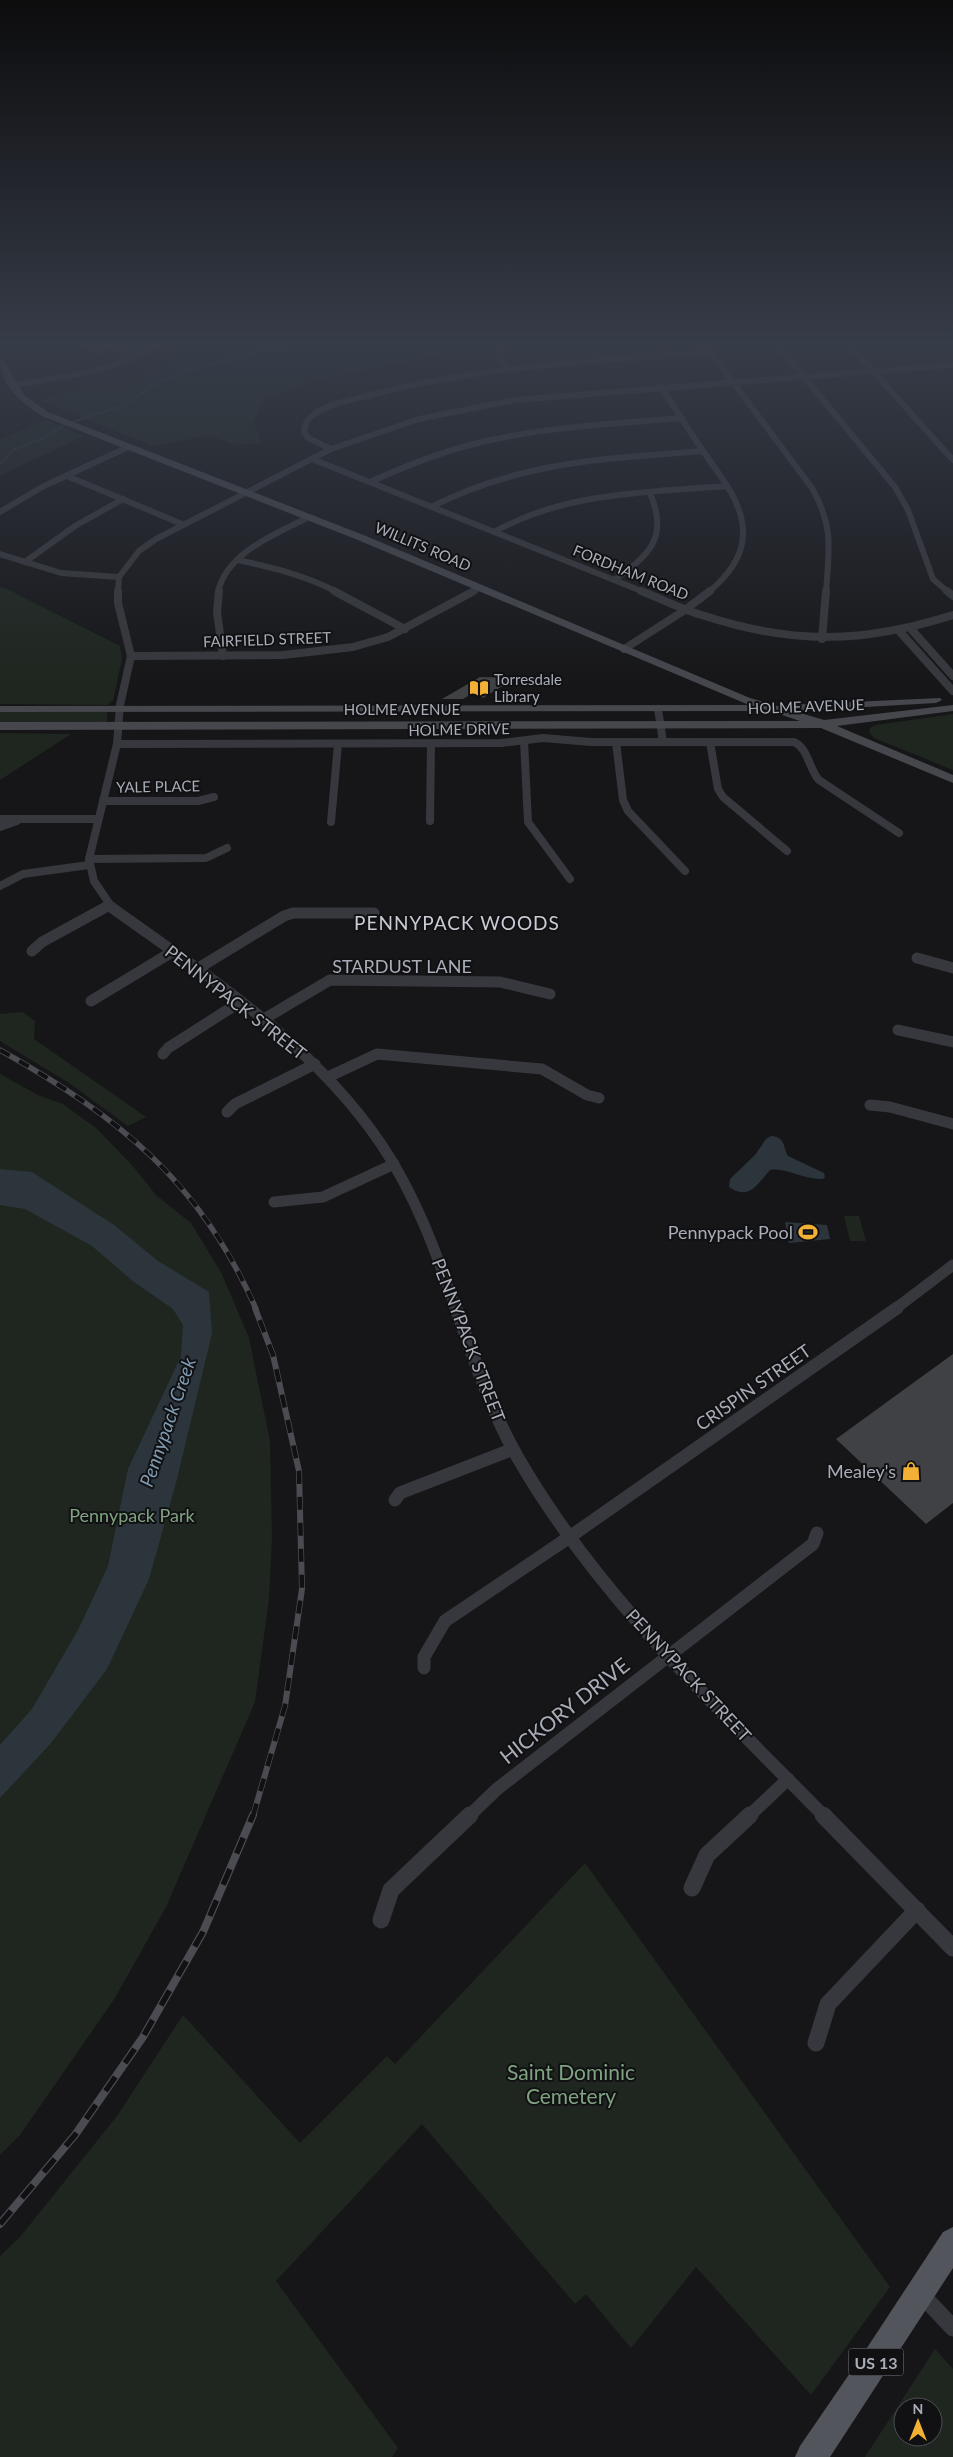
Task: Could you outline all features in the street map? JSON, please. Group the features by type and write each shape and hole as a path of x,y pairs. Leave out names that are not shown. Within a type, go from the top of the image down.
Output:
{"main road":[{"name":"WILLITS ROAD","path":"153,457 309,517 953,787"},
{"name":"HOLME AVENUE","path":"0,709 768,708 882,705 953,698"},
{"name":"WILLITS ROAD","path":"768,708 823,724 953,779"},
{"name":"HOLME AVENUE","path":"0,726 823,724 953,708"},
{"path":"394,709 394,725"},
{"name":"US 13","path":"811,2457 953,2242"}],"street":[{"path":"0,512 30,494 108,457"},
{"path":"89,862 117,744 121,709 131,656 118,603 118,577 139,551 182,524 316,457"},
{"path":"370,482 428,457"},
{"path":"431,507 472,487 530,470 644,457"},
{"path":"624,648 717,585 729,571 740,550 743,539 743,519 727,486 707,457"},
{"path":"789,457 812,488 828,522 830,539 822,638"},
{"path":"869,457 895,488 908,510 928,569 934,579 953,596"},
{"name":"FORDHAM ROAD","path":"312,459 685,608 760,632 822,638 875,636 900,632 953,615"},
{"path":"67,476 182,524"},
{"path":"494,532 520,518 556,506 597,498 727,486"},
{"path":"614,580 642,559 656,540 660,524 659,512 650,493"},
{"path":"25,562 75,526 123,499"},
{"path":"223,656 217,598 224,577 238,560 257,546 309,517"},
{"path":"0,554 65,573 118,577"},
{"path":"238,560 284,570 316,581 405,629"},
{"name":"FAIRFIELD STREET","path":"131,656 283,656 334,651 372,643 405,629 479,588"},
{"path":"910,629 953,676"},
{"path":"900,632 953,691"},
{"path":"658,708 663,742"},
{"name":"HOLME DRIVE","path":"117,744 432,744 524,741 543,738 616,742 794,742 801,744 812,773 899,833"},
{"path":"524,741 528,822 570,879"},
{"path":"616,742 623,800 628,811 685,871"},
{"path":"710,742 718,789 723,797 787,851"},
{"path":"331,822 338,744"},
{"path":"430,821 432,744"},
{"name":"YALE PLACE","path":"102,801 198,801 214,797"},
{"path":"0,819 98,819"},
{"path":"0,827 21,819"},
{"path":"0,886 23,874 89,862 206,858 227,848"},
{"name":"PENNYPACK STREET","path":"89,862 97,887 109,906 264,1019 328,1076 363,1120 394,1164 427,1232 477,1370 512,1448 538,1492 611,1590 668,1656 953,1948"},
{"path":"32,952 42,942 109,906"},
{"path":"197,969 284,916 293,913 374,913"},
{"path":"92,1001 172,952"},
{"path":"917,958 953,968"},
{"name":"STARDUST LANE","path":"264,1019 330,980 500,982 550,994"},
{"path":"163,1054 168,1048 240,1002"},
{"path":"898,1030 919,1033 953,1042"},
{"path":"328,1076 377,1054 542,1069 587,1095 599,1098"},
{"path":"227,1112 235,1104 315,1064"},
{"path":"870,1105 890,1107 953,1124"},
{"path":"274,1202 323,1197 394,1164"},
{"name":"CRISPIN STREET","path":"424,1668 424,1658 445,1621 572,1536 914,1296 953,1265"},
{"path":"395,1500 400,1493 512,1448"},
{"name":"HICKORY DRIVE","path":"381,1920 391,1890 497,1789 814,1544 817,1533"},
{"path":"692,1888 707,1855 788,1778"},
{"path":"816,2043 828,2004 917,1910"},
{"path":"920,2293 953,2328"}],"green space":[{"path":"0,457 41,457 0,476"},
{"path":"0,587 120,646 122,659 113,701 108,705 0,704"},
{"path":"0,712 107,712 107,723 0,723"},
{"path":"953,714 953,770 874,738 869,732 870,728 876,725"},
{"path":"0,733 71,734 0,780"},
{"path":"23,1012 35,1021 34,1039 146,1117 128,1126 69,1083 0,1041 0,1014"},
{"name":"Pennypack Park","path":"0,1074 40,1096 63,1104 96,1128 131,1164 156,1195 191,1223 222,1274 249,1338 270,1441 272,1539 269,1599 255,1702 166,1907 115,1998 20,2135 0,2155"},
{"path":"844,1216 859,1216 866,1241 850,1241"},
{"name":"Saint Dominic Cemetery","path":"585,1863 890,2287 811,2395 696,2267 631,2348 586,2294 575,2304 422,2124 276,2281 398,2448 392,2457 0,2457 0,2256 20,2237 117,2116 183,2015 300,2143 387,2056 395,2064"},
{"path":"935,2349 953,2369 953,2457 865,2457 893,2414 893,2447 943,2447 943,2397 904,2397"}],"water":[{"path":"771,1136 781,1140 788,1156 824,1173 825,1177 823,1179 816,1179 782,1170 770,1170 757,1185 748,1191 736,1191 729,1187 730,1179 755,1155 766,1139"},
{"name":"Pennypack Creek","path":"0,1169 32,1172 114,1225 158,1261 209,1292 212,1333 176,1483 149,1579 107,1669 51,1743 0,1798 0,1745 32,1709 78,1630 108,1566 128,1469 181,1356 183,1325 173,1309 134,1282 92,1246 25,1209 0,1205"},
{"name":"Pennypack Pool","path":"785,1222 827,1225 830,1239 789,1243"}],"building":[{"name":"Torresdale Library","path":"480,677 515,678 483,698 473,693 463,699 442,699"},
{"name":"Mealey's","path":"953,1354 953,1503 926,1524 836,1439"}],"waterway":[{"path":"0,464 7,457"}],"railway":[{"path":"0,1050 82,1101 119,1128 152,1157 182,1188 209,1224 234,1264 256,1309"},
{"path":"253,1816 285,1706 302,1589 299,1471 273,1355 255,1308"},
{"path":"0,2224 75,2135 143,2037 203,1932 253,1815"}],"place":[{"name":"Torresdale Library","path":"479,688"},
{"name":"Pennypack Pool","path":"808,1232"},
{"name":"Mealey's","path":"911,1471"}],"district":[{"name":"PENNYPACK WOODS","path":"457,922"}]}
